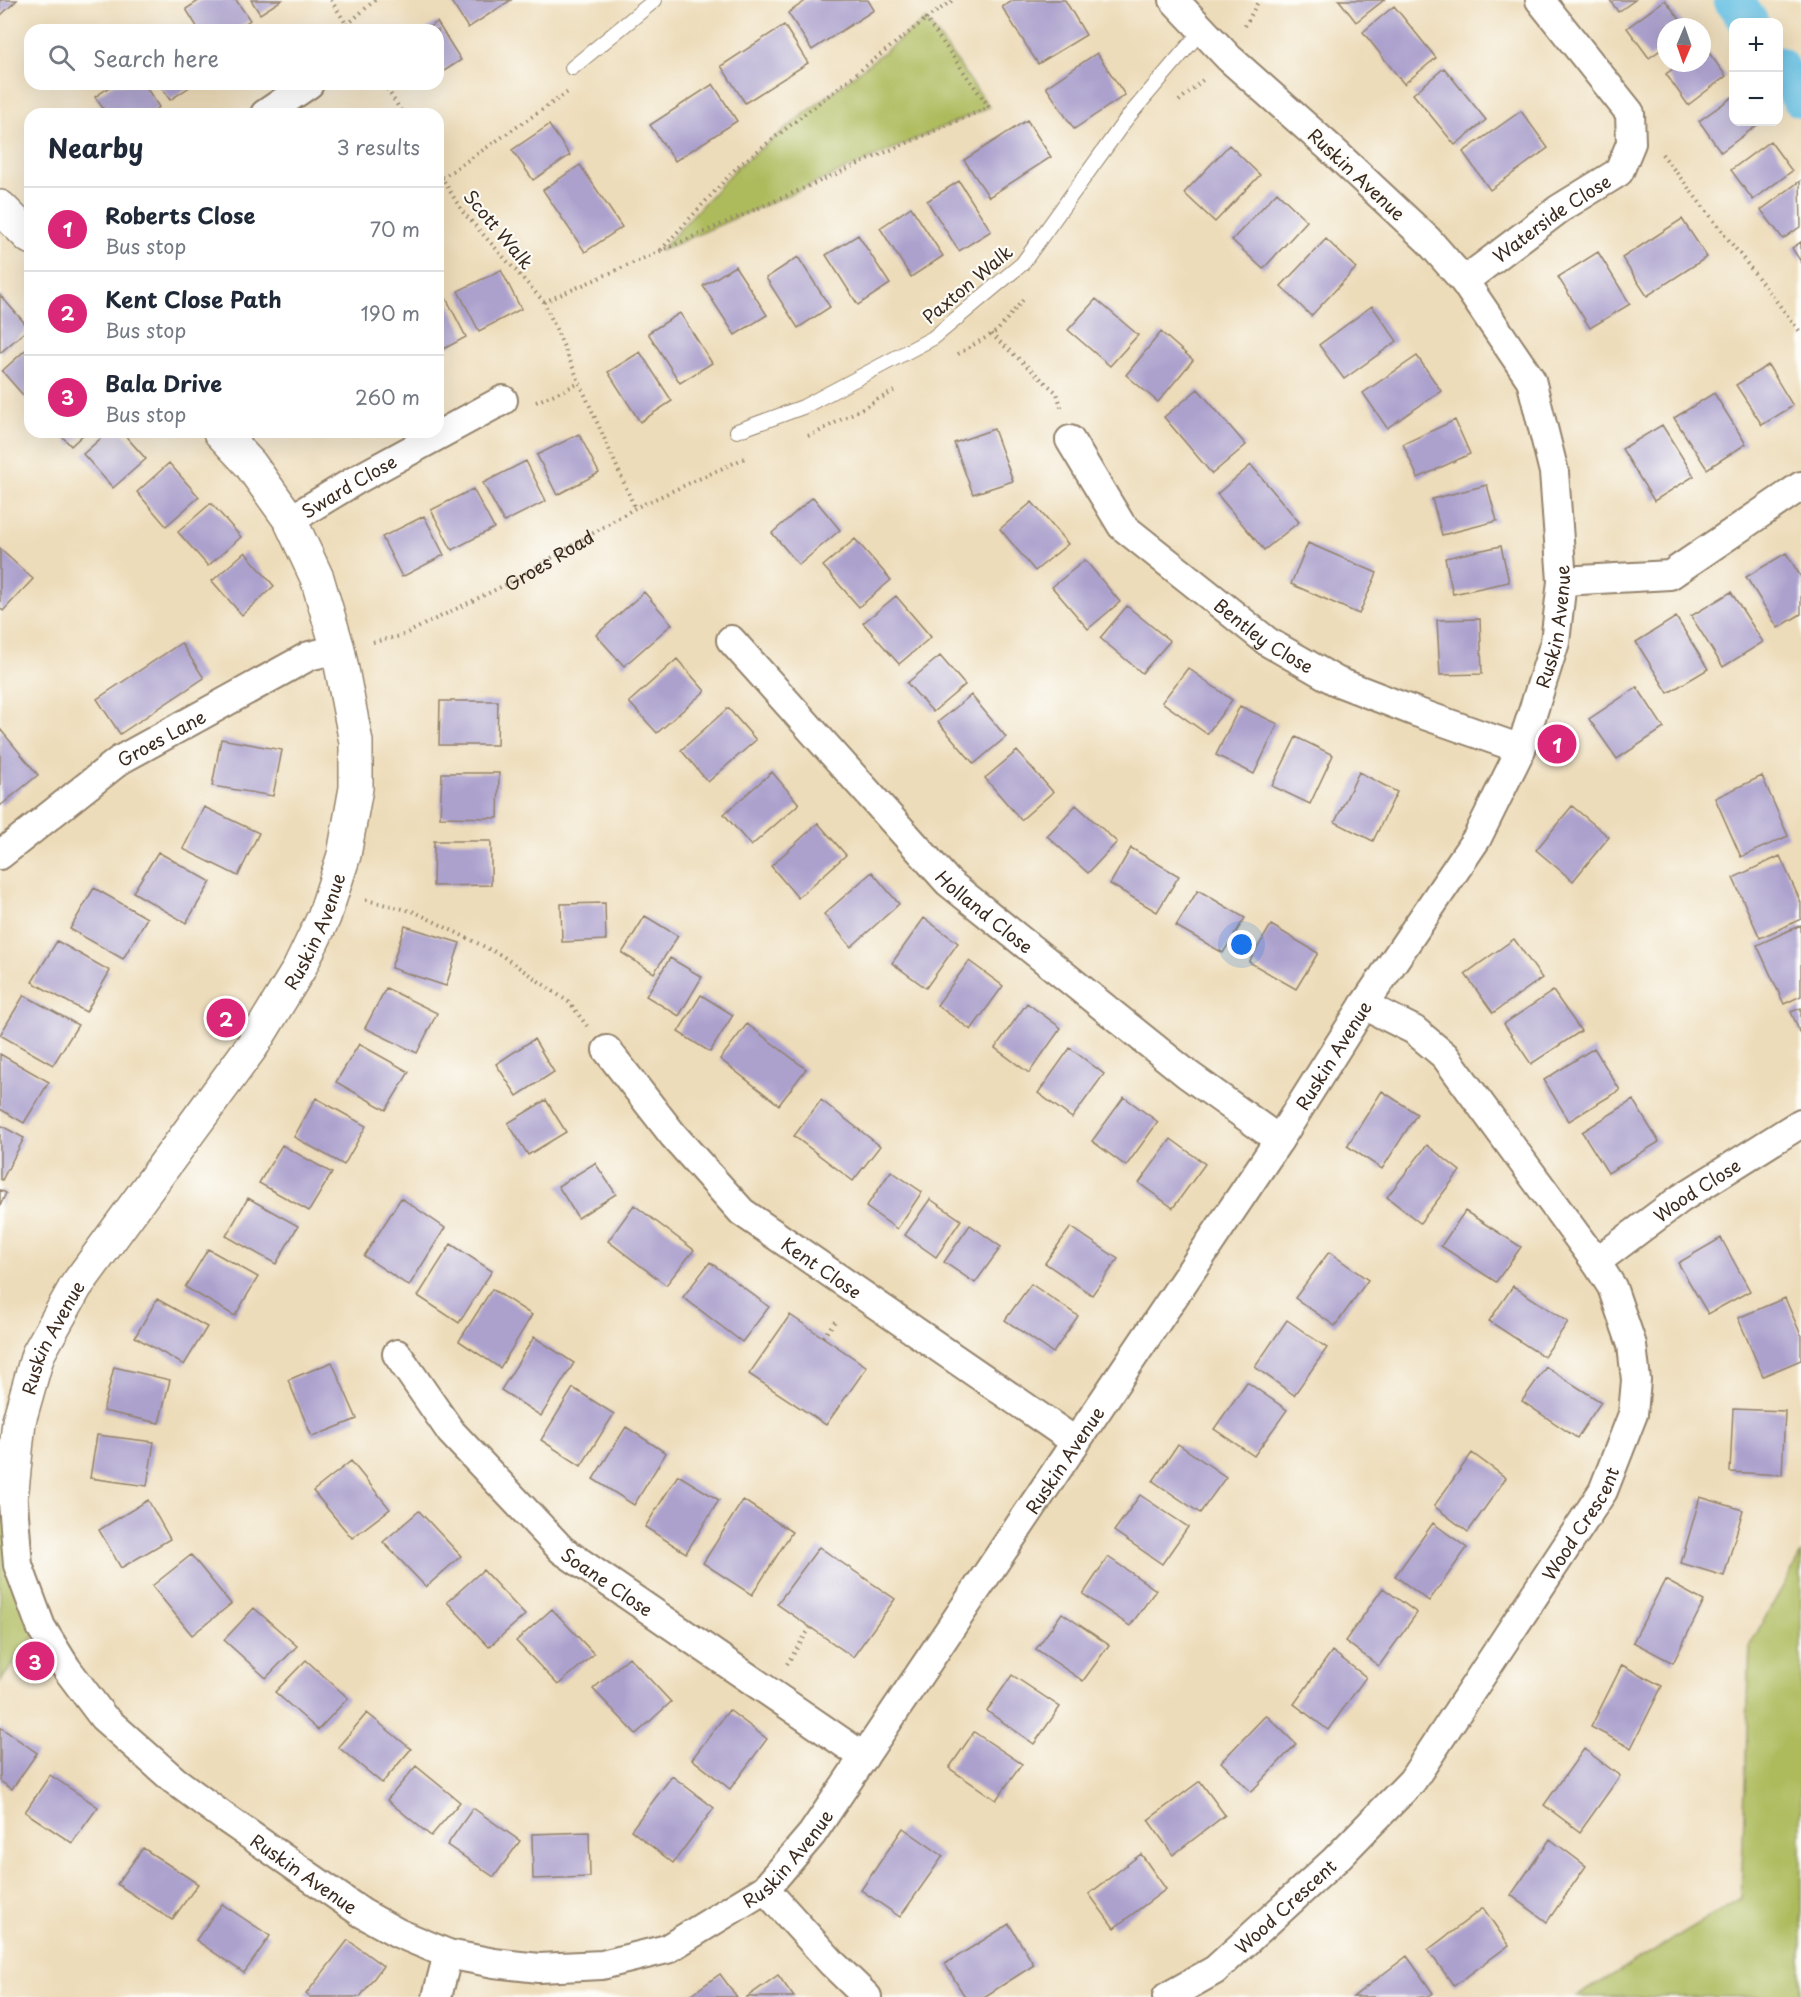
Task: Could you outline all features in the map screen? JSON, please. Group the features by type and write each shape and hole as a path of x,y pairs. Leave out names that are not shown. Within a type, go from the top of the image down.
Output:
{"street":[{"name":"Ruskin Avenue","path":"226,438 250,464 290,520 317,579 338,650 356,742 356,788 344,855 324,916 299,969 252,1046 76,1286 38,1354 19,1421 6,1489 18,1564 41,1627 67,1670 103,1717 174,1780 362,1913 398,1933 448,1954 494,1963 539,1968 602,1965 667,1949 765,1889 812,1834 1279,1140 1364,1005 1477,838 1521,749 1555,642 1562,581 1554,472 1531,380 1464,281 1428,240 1329,147 1229,58 1174,0"},
{"path":"1540,0 1630,113"},
{"path":"274,108 300,90"},
{"name":"Waterside Close","path":"1464,281 1559,209 1619,172 1631,143 1630,113"},
{"path":"0,207 24,231"},
{"name":"Sward Close","path":"444,432 502,400"},
{"name":"Sward Close","path":"290,520 433,438"},
{"name":"Bentley Close","path":"1070,440 1122,526 1268,642 1336,681 1521,749"},
{"path":"1562,581 1670,575 1801,486"},
{"name":"Holland Close","path":"731,640 948,882 1187,1074 1279,1140"},
{"name":"Groes Lane","path":"0,855 120,760 309,656 338,650"},
{"name":"Wood Crescent","path":"1167,1997 1215,1970 1335,1860 1412,1781 1603,1491 1633,1414 1636,1380 1632,1345 1612,1287 1596,1262 1445,1056 1414,1030 1364,1005"},
{"name":"Kent Close","path":"607,1050 673,1135 742,1212 1076,1442"},
{"name":"Wood Close","path":"1596,1262 1680,1199 1801,1123"},
{"name":"Soane Close","path":"397,1354 451,1432 562,1550 864,1757"},
{"path":"765,1889 832,1963 867,1997"},
{"path":"437,1997 448,1954"}],"lane":[{"path":"572,68 655,0"},
{"name":"Paxton Walk","path":"737,431 803,407 933,338 1022,264 1126,118 1202,30"}],"path":[{"path":"331,0 346,24"},
{"path":"348,24 375,0"},
{"path":"660,251 737,167 953,0"},
{"path":"544,302 989,107 926,19"},
{"path":"444,177 583,82 572,68"},
{"path":"388,90 399,108"},
{"path":"1630,113 1801,333"},
{"name":"Scott Walk","path":"444,181 462,211 544,302 635,508"},
{"path":"991,334 1057,393 1070,440"},
{"path":"502,400 537,402 580,383"},
{"name":"Groes Road","path":"338,650 401,636 513,581 635,508 753,454"},
{"path":"332,892 415,912 501,955 570,1003 607,1050"},
{"path":"770,1692 810,1628"}],"green space":[{"path":"926,19 989,107 660,251 737,167"},
{"path":"0,1488 41,1627 0,1682"},
{"path":"1801,1554 1801,1997 1576,1997 1741,1898 1750,1645"}],"building":[{"path":"0,0 17,0 0,16"},
{"path":"200,0 236,0 250,20 244,24 195,24 186,9"},
{"path":"251,0 282,0 260,14"},
{"path":"450,0 511,0 468,28"},
{"path":"807,0 868,0 874,10 812,50 788,13"},
{"path":"1014,0 1065,0 1086,35 1038,64 1002,7"},
{"path":"1339,0 1384,0 1356,22"},
{"path":"1610,0 1635,0 1618,12"},
{"path":"1665,0 1679,18 1657,18 1657,52 1649,58 1627,28"},
{"path":"1394,6 1436,58 1404,84 1363,32"},
{"path":"784,25 808,63 745,103 721,66"},
{"path":"444,33 461,60 444,71"},
{"path":"1097,53 1125,95 1074,129 1046,87"},
{"path":"1711,56 1726,76 1688,105 1666,74 1669,72 1711,72"},
{"path":"1444,68 1486,120 1455,145 1413,94"},
{"path":"713,84 737,121 675,161 650,125"},
{"path":"105,90 148,90 159,107 103,108 95,97"},
{"path":"163,90 185,90 170,100"},
{"path":"1729,100 1729,126 1756,126 1721,152 1699,121"},
{"path":"1521,111 1548,148 1490,190 1463,152"},
{"path":"1027,120 1051,157 989,197 964,160"},
{"path":"549,125 570,155 533,180 512,150"},
{"path":"1770,141 1792,171 1753,200 1731,170"},
{"path":"1229,145 1260,175 1215,222 1184,193"},
{"path":"580,165 622,227 585,252 543,190"},
{"path":"959,181 991,231 959,251 927,201"},
{"path":"1800,181 1801,226 1783,239 1761,210"},
{"path":"1277,192 1307,221 1263,269 1232,240"},
{"path":"911,207 943,256 911,277 880,228"},
{"path":"1682,219 1707,257 1647,296 1622,258"},
{"path":"858,235 890,284 858,305 826,255"},
{"path":"1326,239 1356,268 1311,316 1281,286"},
{"path":"1801,242 1801,262 1792,248"},
{"path":"1598,252 1630,304 1590,328 1558,277"},
{"path":"798,257 830,307 798,328 766,278"},
{"path":"735,266 767,315 735,335 703,286"},
{"path":"501,270 521,309 479,331 458,291"},
{"path":"0,295 24,322 24,332 0,353"},
{"path":"446,298 466,337 444,349 444,299"},
{"path":"1096,299 1138,335 1110,366 1068,330"},
{"path":"1372,306 1397,341 1344,379 1319,345"},
{"path":"680,313 712,363 680,383 648,333"},
{"path":"1161,332 1193,360 1158,402 1126,375"},
{"path":"24,351 24,396 2,371"},
{"path":"640,352 672,401 640,422 608,372"},
{"path":"1417,356 1441,391 1387,428 1363,393"},
{"path":"1768,365 1793,406 1762,425 1736,385"},
{"path":"1198,389 1246,445 1212,474 1164,417"},
{"path":"1714,393 1746,444 1707,469 1674,418"},
{"path":"1455,420 1470,454 1418,478 1403,444"},
{"path":"1662,425 1694,476 1654,501 1622,449"},
{"path":"994,429 1013,481 973,494 954,443"},
{"path":"579,434 599,473 557,495 537,455"},
{"path":"64,438 80,438 71,446"},
{"path":"101,438 127,438 146,459 113,488 83,454"},
{"path":"526,461 546,501 504,522 483,483"},
{"path":"169,463 199,497 166,526 137,492"},
{"path":"1251,465 1299,522 1264,550 1217,494"},
{"path":"1487,485 1497,521 1442,535 1432,499"},
{"path":"473,489 494,528 452,550 431,510"},
{"path":"813,497 840,530 799,565 772,533"},
{"path":"1032,502 1068,544 1035,571 1000,529"},
{"path":"211,503 241,537 208,566 178,532"},
{"path":"424,516 444,555 402,577 382,537"},
{"path":"855,539 891,580 859,607 823,566"},
{"path":"1308,543 1377,573 1359,614 1291,584"},
{"path":"1501,546 1509,582 1453,594 1445,558"},
{"path":"0,549 33,579 3,611 0,608"},
{"path":"245,552 274,586 242,615 212,581"},
{"path":"1786,553 1801,577 1801,614 1778,628 1746,577"},
{"path":"1085,560 1120,602 1088,629 1052,587"},
{"path":"644,592 672,624 624,666 596,635"},
{"path":"1731,592 1763,642 1723,667 1691,616"},
{"path":"896,596 931,637 899,664 863,623"},
{"path":"1127,606 1170,641 1142,673 1100,638"},
{"path":"1676,617 1708,669 1668,693 1636,642"},
{"path":"1480,619 1482,674 1440,675 1437,620"},
{"path":"181,643 204,678 120,734 97,699"},
{"path":"940,656 965,685 933,712 907,683"},
{"path":"677,659 705,691 657,733 629,702"},
{"path":"1188,668 1232,700 1207,734 1162,702"},
{"path":"1637,687 1664,728 1617,759 1589,719"},
{"path":"971,695 1006,737 974,764 938,722"},
{"path":"440,701 498,701 497,745 439,745"},
{"path":"1240,706 1278,724 1254,774 1216,755"},
{"path":"728,708 756,740 708,782 681,750"},
{"path":"0,729 38,775 0,806"},
{"path":"1296,737 1333,755 1310,804 1272,786"},
{"path":"221,739 282,750 273,796 212,786"},
{"path":"1017,751 1053,792 1021,820 985,778"},
{"path":"772,772 799,804 751,846 724,814"},
{"path":"1359,772 1397,792 1373,841 1335,822"},
{"path":"442,773 499,773 498,818 440,817"},
{"path":"1762,776 1788,836 1741,857 1715,798"},
{"path":"1076,805 1117,842 1088,873 1047,836"},
{"path":"1572,806 1609,837 1573,881 1536,850"},
{"path":"204,807 259,833 238,876 183,849"},
{"path":"818,823 846,855 798,898 771,866"},
{"path":"434,841 491,841 491,885 433,886"},
{"path":"1131,848 1179,876 1157,912 1110,884"},
{"path":"158,852 211,882 186,923 133,892"},
{"path":"1780,856 1801,903 1801,919 1760,938 1733,878"},
{"path":"872,872 899,904 851,947 824,914"},
{"path":"94,888 147,918 123,959 70,929"},
{"path":"1198,890 1245,918 1223,953 1176,926"},
{"path":"605,903 606,940 562,942 561,904"},
{"path":"645,916 678,936 654,973 622,953"},
{"path":"924,918 958,943 926,988 892,963"},
{"path":"1271,925 1318,953 1296,989 1249,962"},
{"path":"1801,925 1801,996 1784,1004 1757,945"},
{"path":"405,926 460,943 446,986 391,968"},
{"path":"1514,939 1542,978 1493,1013 1465,974"},
{"path":"57,941 110,971 86,1012 32,982"},
{"path":"670,958 702,977 679,1016 646,996"},
{"path":"969,961 1003,986 971,1030 937,1005"},
{"path":"386,988 437,1013 417,1053 365,1028"},
{"path":"1553,991 1581,1031 1531,1064 1504,1024"},
{"path":"24,995 78,1025 53,1065 0,1035"},
{"path":"701,995 733,1015 710,1052 678,1032"},
{"path":"1027,1003 1061,1028 1029,1073 995,1048"},
{"path":"1801,1008 1801,1035 1791,1012"},
{"path":"747,1024 806,1069 779,1105 720,1059"},
{"path":"534,1039 554,1072 517,1096 496,1064"},
{"path":"359,1044 409,1072 386,1110 336,1082"},
{"path":"1070,1048 1104,1074 1072,1118 1038,1093"},
{"path":"1594,1048 1620,1090 1569,1121 1544,1080"},
{"path":"0,1054 49,1082 24,1123 0,1109"},
{"path":"1382,1091 1417,1114 1382,1169 1347,1146"},
{"path":"1124,1097 1158,1122 1126,1166 1092,1141"},
{"path":"316,1098 366,1126 344,1165 294,1137"},
{"path":"546,1100 566,1132 528,1155 508,1123"},
{"path":"821,1100 880,1146 853,1181 794,1136"},
{"path":"1633,1100 1659,1142 1608,1173 1582,1132"},
{"path":"0,1125 24,1138 2,1180 0,1179"},
{"path":"1171,1139 1205,1164 1173,1208 1139,1183"},
{"path":"282,1145 332,1173 309,1211 259,1183"},
{"path":"1427,1145 1460,1171 1420,1223 1387,1197"},
{"path":"595,1163 616,1194 578,1218 558,1186"},
{"path":"891,1171 922,1192 897,1229 866,1207"},
{"path":"0,1190 6,1193 0,1206"},
{"path":"248,1198 298,1226 276,1264 226,1236"},
{"path":"401,1198 445,1228 409,1286 364,1256"},
{"path":"930,1199 961,1220 936,1257 905,1235"},
{"path":"634,1205 694,1250 666,1285 608,1241"},
{"path":"1465,1211 1521,1247 1496,1282 1441,1246"},
{"path":"970,1225 1001,1247 975,1283 944,1262"},
{"path":"1071,1227 1118,1259 1092,1295 1045,1263"},
{"path":"1721,1238 1750,1291 1708,1314 1678,1263"},
{"path":"451,1244 492,1271 459,1323 418,1296"},
{"path":"208,1249 258,1277 235,1316 185,1287"},
{"path":"1329,1252 1368,1280 1335,1326 1295,1298"},
{"path":"710,1262 769,1307 742,1342 683,1297"},
{"path":"1031,1284 1078,1316 1053,1353 1005,1320"},
{"path":"1513,1286 1568,1322 1544,1357 1489,1321"},
{"path":"492,1289 532,1315 500,1368 459,1341"},
{"path":"1785,1298 1801,1335 1801,1360 1763,1376 1738,1318"},
{"path":"157,1299 207,1327 184,1365 135,1337"},
{"path":"790,1315 867,1367 826,1425 749,1374"},
{"path":"1287,1320 1327,1348 1294,1395 1255,1367"},
{"path":"534,1337 574,1363 541,1416 501,1390"},
{"path":"332,1362 357,1419 312,1437 288,1380"},
{"path":"114,1367 170,1380 159,1423 103,1411"},
{"path":"1546,1367 1601,1402 1577,1438 1522,1401"},
{"path":"1247,1382 1287,1410 1254,1456 1214,1429"},
{"path":"573,1388 614,1414 581,1466 541,1440"},
{"path":"1733,1409 1785,1411 1782,1475 1730,1472"},
{"path":"626,1427 666,1453 634,1505 593,1479"},
{"path":"97,1435 154,1442 147,1486 90,1478"},
{"path":"1178,1444 1226,1477 1200,1513 1153,1481"},
{"path":"1472,1453 1506,1478 1468,1532 1434,1506"},
{"path":"351,1461 390,1509 352,1538 313,1491"},
{"path":"678,1475 719,1500 686,1553 645,1527"},
{"path":"1140,1495 1188,1527 1162,1564 1114,1531"},
{"path":"1700,1497 1743,1510 1724,1576 1681,1563"},
{"path":"148,1500 170,1539 121,1568 99,1530"},
{"path":"743,1500 792,1532 752,1595 703,1563"},
{"path":"419,1511 461,1556 426,1587 383,1542"},
{"path":"1433,1523 1467,1548 1429,1601 1395,1576"},
{"path":"819,1547 895,1599 853,1657 777,1604"},
{"path":"191,1555 231,1604 192,1635 152,1586"},
{"path":"1108,1557 1156,1590 1130,1626 1083,1594"},
{"path":"483,1570 525,1615 489,1647 447,1602"},
{"path":"1665,1580 1704,1601 1673,1663 1633,1642"},
{"path":"1383,1588 1417,1613 1379,1666 1345,1641"},
{"path":"254,1608 297,1646 266,1678 224,1640"},
{"path":"552,1609 594,1654 558,1685 516,1641"},
{"path":"1062,1613 1109,1645 1083,1681 1036,1649"},
{"path":"1332,1651 1366,1677 1328,1730 1294,1704"},
{"path":"629,1657 671,1702 636,1734 593,1689"},
{"path":"306,1660 348,1698 318,1730 275,1692"},
{"path":"1622,1665 1662,1686 1631,1748 1591,1727"},
{"path":"1012,1675 1060,1707 1034,1744 987,1711"},
{"path":"729,1710 767,1739 730,1789 692,1759"},
{"path":"367,1713 411,1749 382,1783 338,1747"},
{"path":"1266,1715 1296,1744 1251,1792 1221,1762"},
{"path":"0,1727 37,1753 12,1789 0,1781"},
{"path":"974,1732 1022,1764 996,1800 949,1768"},
{"path":"1584,1749 1620,1776 1580,1832 1544,1805"},
{"path":"416,1766 460,1802 431,1836 387,1800"},
{"path":"50,1775 98,1807 72,1843 25,1812"},
{"path":"672,1776 714,1808 673,1863 631,1830"},
{"path":"1200,1781 1225,1815 1173,1855 1148,1820"},
{"path":"473,1808 520,1841 494,1877 447,1845"},
{"path":"903,1828 943,1856 900,1917 861,1890"},
{"path":"589,1832 590,1877 533,1879 532,1834"},
{"path":"1550,1839 1586,1866 1547,1922 1511,1895"},
{"path":"143,1848 198,1884 172,1920 117,1884"},
{"path":"1141,1854 1166,1889 1114,1928 1089,1894"},
{"path":"222,1904 270,1936 244,1973 196,1940"},
{"path":"1483,1908 1509,1945 1454,1986 1428,1950"},
{"path":"1009,1924 1034,1965 984,1997 965,1997 945,1964"},
{"path":"348,1940 383,1966 360,1997 310,1997 306,1994"},
{"path":"1407,1956 1433,1993 1428,1997 1353,1997"},
{"path":"720,1974 737,1997 688,1997"},
{"path":"778,1975 794,1997 747,1997"}],"waterway":[{"path":"1733,0 1746,18"},
{"path":"1782,72 1801,98"}],"place":[{"name":"Roberts Close","path":"1557,744"},
{"name":"Kent Close Path","path":"226,1018"},
{"name":"Bala Drive","path":"35,1661"}]}
